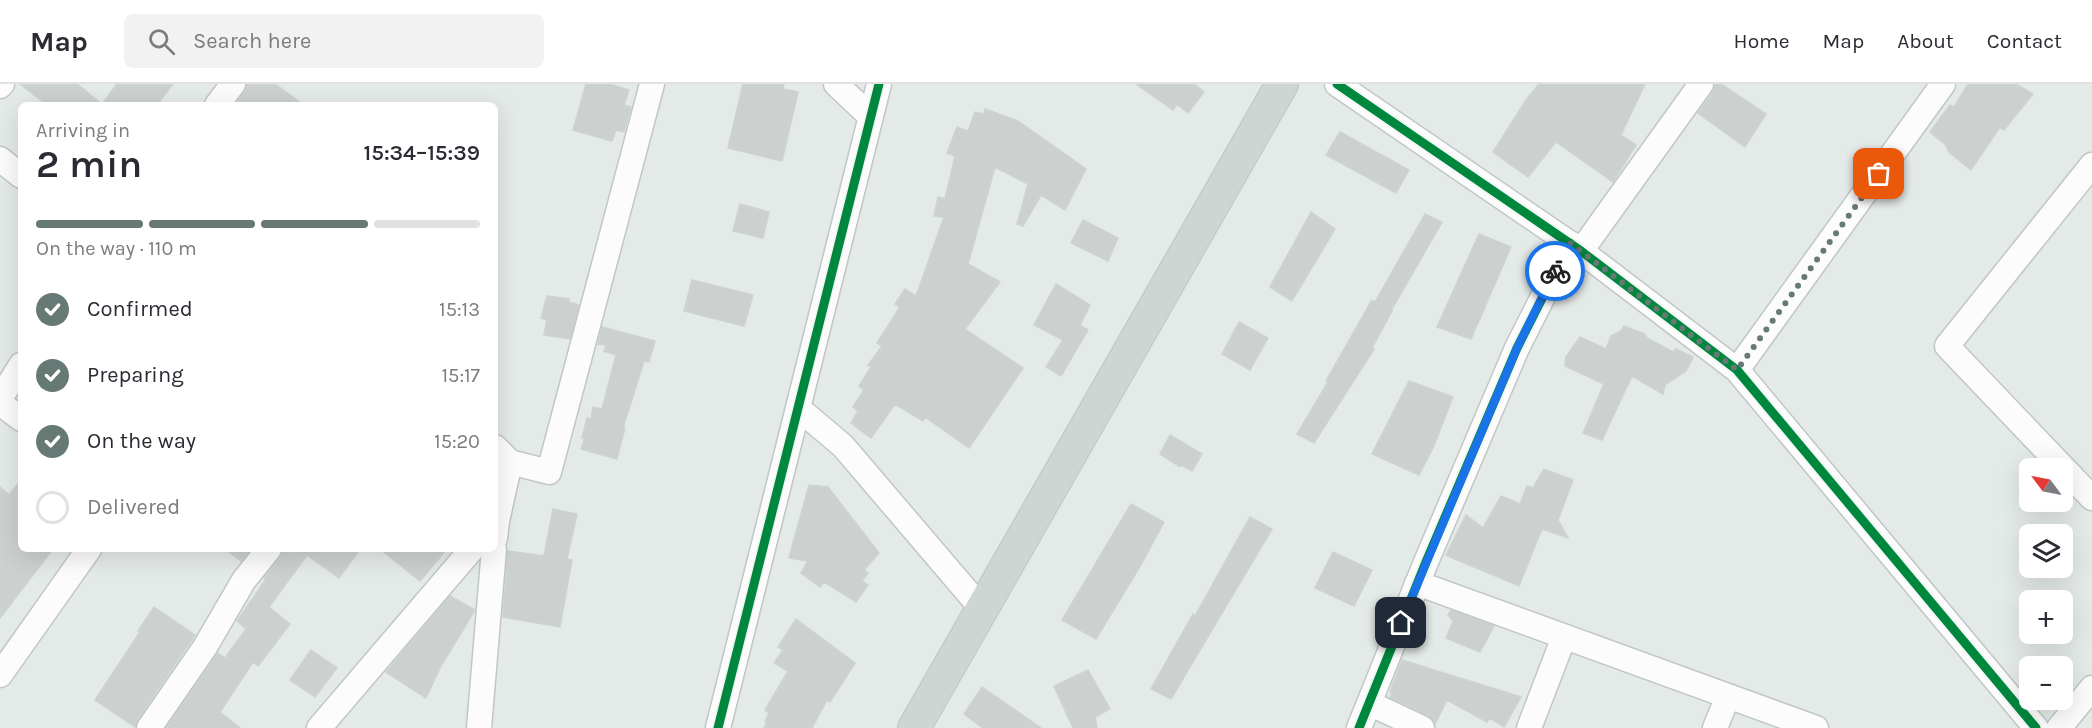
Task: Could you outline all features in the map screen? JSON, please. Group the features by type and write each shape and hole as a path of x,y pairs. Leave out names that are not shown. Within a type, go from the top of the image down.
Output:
{"main road":[{"path":"914,728 1282,84"}],"street":[{"path":"219,102 233,84"},
{"path":"498,503 502,455 549,472 652,84"},
{"path":"836,84 871,117"},
{"path":"718,728 879,84"},
{"path":"1337,84 1576,247 1737,370 2036,728"},
{"path":"1359,728 1417,583 1517,348 1576,247 1701,84"},
{"path":"1737,370 1943,84"},
{"path":"0,159 18,174"},
{"path":"2092,165 1947,346 2092,498"},
{"path":"18,371 0,401 18,416"},
{"path":"798,408 843,446 982,609"},
{"path":"0,675 87,552"},
{"path":"149,728 205,646 244,580 267,552"},
{"path":"319,728 469,552"},
{"path":"479,728 494,552"},
{"path":"1417,583 1816,728"},
{"path":"1529,728 1564,637"},
{"path":"2059,728 2092,688"},
{"path":"1715,728 1728,696"},
{"path":"1369,703 1422,728"}],"building":[{"path":"20,84 77,84 100,102 43,102"},
{"path":"117,84 173,84 159,102 104,102"},
{"path":"247,84 275,84 300,102 237,102"},
{"path":"586,84 609,84 629,90 624,105 631,107 624,132 616,130 612,141 573,130"},
{"path":"743,84 784,84 783,89 798,92 782,161 728,148"},
{"path":"1136,84 1194,84 1204,92 1188,113 1177,104 1173,110"},
{"path":"1539,84 1645,84 1621,135 1636,145 1613,182 1556,142 1528,177 1493,152 1526,100"},
{"path":"1715,84 1721,84 1766,114 1745,147 1698,113 1713,92"},
{"path":"1968,84 2016,84 2033,94 2004,130 2000,127 1971,170 1930,132 1950,105 1954,107"},
{"path":"985,109 1018,121 1086,169 1065,210 1041,195 1023,226 1017,224 1028,184 995,167 968,264 1000,282 965,329 1023,368 969,448 925,417 923,421 895,404 871,438 851,423 858,411 853,407 864,390 859,386 871,367 868,365 882,346 877,343 900,307 895,304 905,289 916,296 944,217 934,216 938,197 945,199 955,156 947,153 957,127 968,131 975,112 984,114"},
{"path":"1340,132 1409,170 1396,193 1326,155"},
{"path":"740,204 769,212 763,238 733,231"},
{"path":"1311,212 1335,229 1292,301 1270,287"},
{"path":"1425,214 1442,222 1391,311 1372,348 1374,349 1314,443 1297,434 1372,300 1375,302"},
{"path":"1083,220 1118,238 1108,261 1071,243"},
{"path":"1479,234 1511,247 1471,339 1437,327"},
{"path":"692,280 753,295 744,326 684,311"},
{"path":"1056,284 1090,305 1080,325 1088,330 1061,376 1046,367 1063,340 1034,325"},
{"path":"547,296 569,299 569,302 579,305 570,339 544,335 547,320 541,318"},
{"path":"1239,322 1268,338 1250,370 1222,354"},
{"path":"1624,326 1645,334 1647,338 1673,352 1676,349 1693,357 1686,371 1665,385 1663,394 1632,376 1602,440 1583,433 1604,384 1565,366 1566,357 1580,337 1606,349 1611,336 1621,331"},
{"path":"602,327 655,341 649,362 644,361 623,428 625,428 617,459 581,449 585,438 582,438 587,418 591,419 593,407 602,409 616,355 604,351 606,345 598,344"},
{"path":"1409,381 1453,397 1433,448 1419,475 1372,454"},
{"path":"1170,435 1202,454 1192,471 1181,465 1180,467 1160,454"},
{"path":"1544,469 1573,480 1558,520 1568,538 1542,529 1519,586 1446,555 1466,515 1483,528 1501,496 1520,504 1527,486 1533,488"},
{"path":"18,484 18,552 51,552 0,618 0,487 9,495"},
{"path":"809,485 828,487 879,553 864,570 868,573 862,581 868,585 856,602 824,582 820,587 801,573 808,561 789,558"},
{"path":"1131,504 1164,522 1096,639 1062,620"},
{"path":"553,509 577,514 567,559 572,560 560,627 503,617 508,551 544,556"},
{"path":"1250,517 1272,529 1171,699 1151,689 1193,614 1195,616"},
{"path":"229,552 248,552 241,561"},
{"path":"282,552 358,552 339,578 307,555 269,607 290,624 258,666 253,662 220,712 240,728 166,728 218,653 225,658 246,629 237,621 266,579 264,578"},
{"path":"384,552 444,552 420,581"},
{"path":"1333,552 1372,570 1354,606 1315,588"},
{"path":"450,596 475,610 441,666 426,698 386,672"},
{"path":"154,607 195,635 137,720 135,727 95,700"},
{"path":"1451,610 1494,626 1480,652 1446,638 1453,621 1448,615"},
{"path":"796,619 855,663 830,702 827,700 812,728 764,728 769,713 765,710 788,671 774,663 783,650 778,647"},
{"path":"311,650 337,668 315,697 290,680"},
{"path":"1402,660 1521,697 1504,727 1490,718 1487,722 1447,700 1435,724 1428,715 1390,697"},
{"path":"1088,670 1110,709 1095,717 1097,728 1073,728 1054,686"},
{"path":"982,687 1041,728 983,728 964,714"}],"cycle path":[{"path":"718,728 879,84"},
{"path":"1337,84 1581,251 1737,370 2036,728"},
{"path":"1359,728 1426,562 1517,348 1570,243"}],"way so far":[{"path":"1555,271 1570,243 1737,370 1879,174"}],"route":[{"path":"1401,623 1517,348 1555,271"}]}
